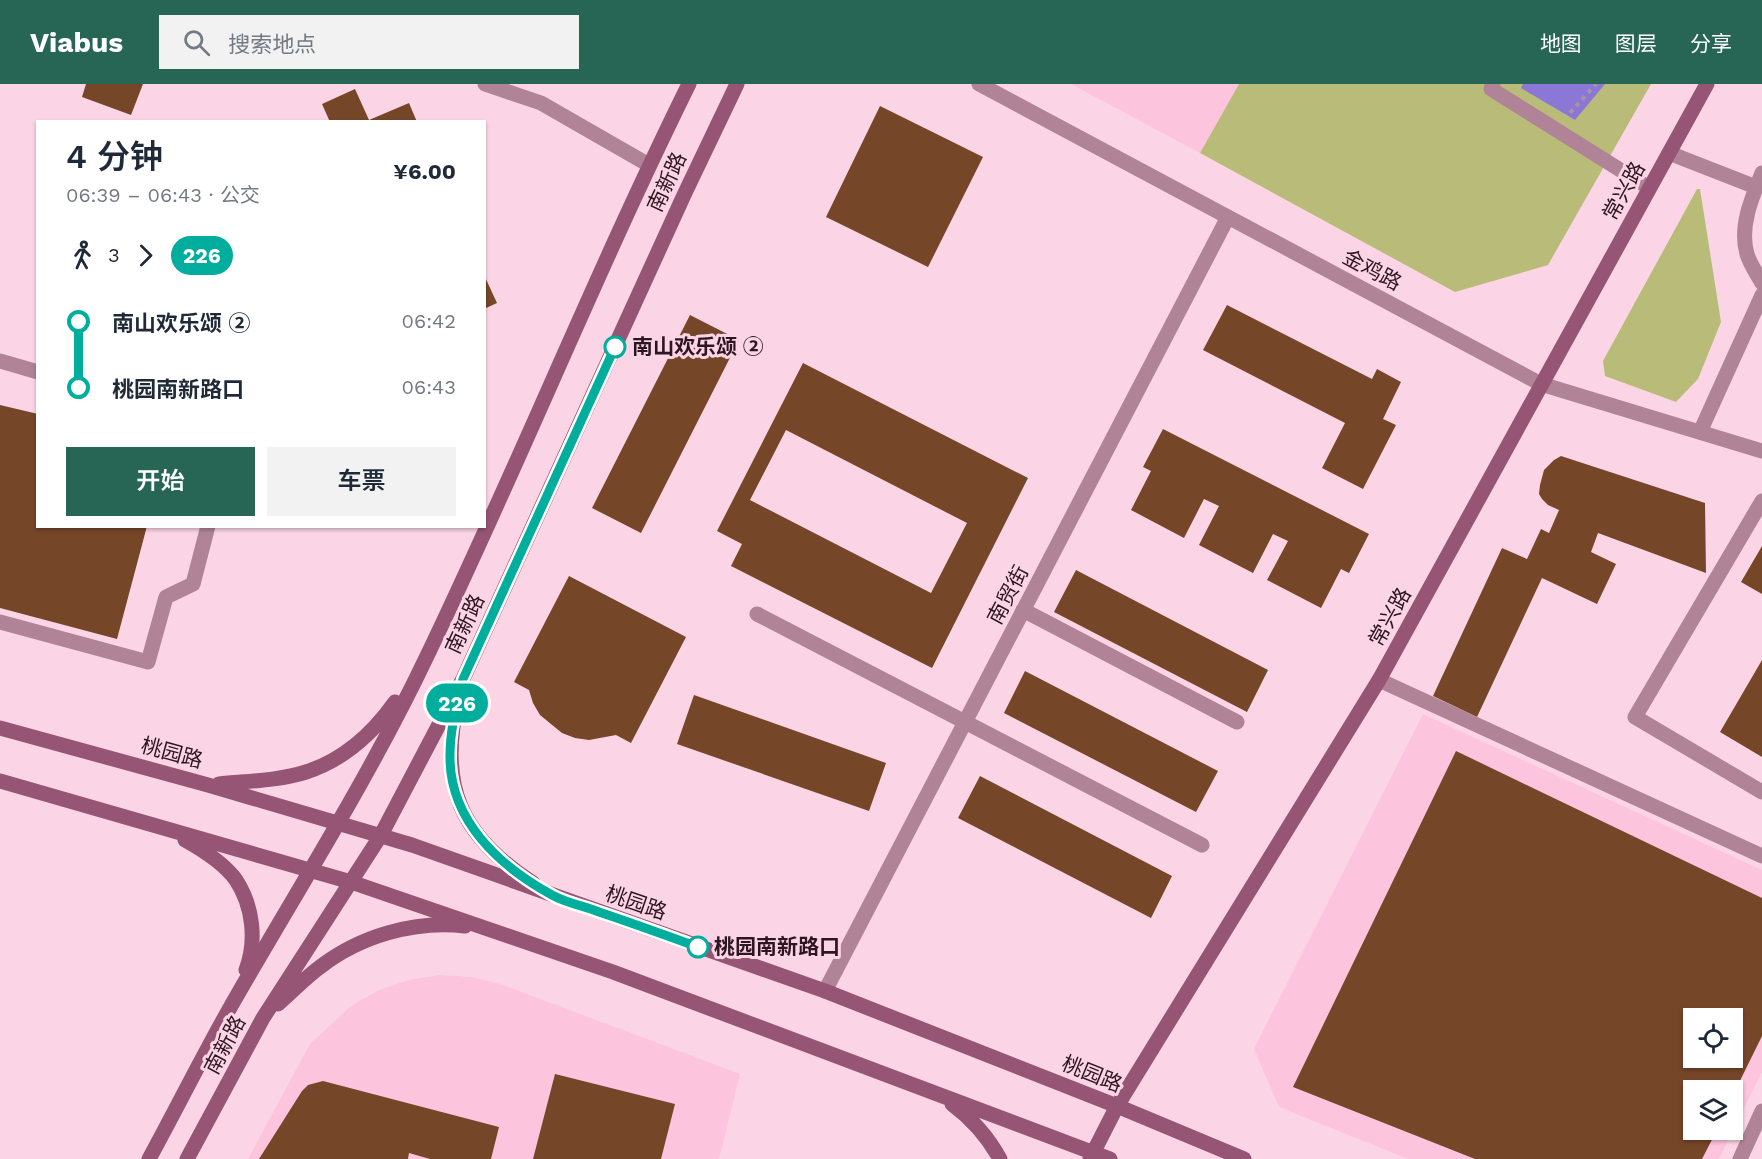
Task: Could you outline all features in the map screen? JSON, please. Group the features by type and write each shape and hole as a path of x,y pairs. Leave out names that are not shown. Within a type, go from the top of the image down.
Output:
{"main road":[{"name":"南新路","path":"486,527 649,165 689,84"},
{"name":"南新路","path":"187,1159 263,1018 381,835 463,679 737,84"},
{"name":"常兴路","path":"1092,1156 1117,1106 1379,680 1707,84"},
{"name":"南新路","path":"149,1159 233,1002 338,822 427,658 486,528"},
{"path":"208,785 271,779 306,772 333,760 366,738 427,658"},
{"path":"463,679 452,724 449,756 453,784 462,811 476,835 501,860 554,896"},
{"name":"桃园路","path":"0,728 381,835 825,991 1117,1106 1244,1159"},
{"path":"0,781 351,882 613,972 935,1093 1092,1156 1110,1159"},
{"path":"164,828 207,852 235,879 247,903 252,931 250,958 233,1002"},
{"path":"263,1018 320,966 352,946 387,933 424,926 462,926 499,933"},
{"path":"935,1093 969,1118 984,1133 1000,1159"}],"street":[{"path":"485,84 542,103 649,165"},
{"name":"金鸡路","path":"979,84 1541,384 1762,452"},
{"path":"1493,84 1491,89 1649,188"},
{"path":"1669,153 1759,180 1748,213 1745,241 1747,254 1762,283"},
{"name":"南贸街","path":"825,991 1228,217"},
{"path":"1700,432 1762,295"},
{"path":"0,361 36,371"},
{"path":"1762,501 1635,717 1762,792"},
{"path":"0,622 147,662 166,597 193,584 207,528"},
{"path":"1023,610 1237,722"},
{"path":"757,614 1202,845"},
{"path":"1379,680 1762,856"},
{"path":"1740,1159 1762,1111"}],"path":[{"path":"1566,118 1596,84"}],"shaded area":[{"path":"1071,84 1239,84 1200,153"},
{"path":"1523,84 1605,84 1575,120 1521,88"},
{"path":"1423,714 1762,870 1762,1072 1743,1110 1743,1080 1683,1080 1683,1140 1728,1140 1719,1159 1408,1159 1279,1107 1254,1049"},
{"path":"440,975 472,977 503,985 740,1074 719,1159 248,1159 310,1044 351,1006 379,990 409,980"}],"green space":[{"path":"1239,84 1651,84 1548,265 1455,292 1200,153"},
{"path":"1697,189 1700,189 1721,322 1698,379 1676,402 1605,376 1603,361"}],"building":[{"path":"86,84 143,84 131,115 82,97"},
{"path":"355,89 369,120 329,120 322,104"},
{"path":"409,103 416,120 369,120"},
{"path":"880,106 983,157 928,267 826,217"},
{"path":"486,279 497,303 486,308"},
{"path":"1227,305 1372,379 1377,369 1401,382 1383,419 1396,425 1363,489 1322,468 1345,423 1203,350"},
{"path":"690,315 739,340 641,533 592,508"},
{"path":"803,363 1028,478 932,668 731,566 742,544 717,531","holes":["786,430 967,523 931,593 750,500"]},
{"path":"0,405 36,414 36,528 146,528 117,639 0,608"},
{"path":"1163,429 1369,534 1349,573 1341,569 1321,608 1267,580 1288,541 1273,534 1253,573 1199,545 1219,506 1204,499 1184,538 1131,510 1151,471 1143,467"},
{"path":"1561,456 1705,503 1706,573 1598,533 1591,552 1616,564 1597,604 1542,578 1477,717 1433,696 1502,548 1527,559 1541,529 1549,533 1559,510 1542,499 1539,494 1540,485 1544,470"},
{"path":"1762,546 1762,594 1741,582"},
{"path":"1076,570 1268,670 1247,712 1054,612"},
{"path":"569,576 686,637 631,743 616,735 589,740 562,733 540,715 529,690 514,682"},
{"path":"1762,660 1762,757 1720,732"},
{"path":"1025,671 1218,771 1196,812 1004,713"},
{"path":"694,695 886,763 869,811 677,744"},
{"path":"1456,751 1762,898 1762,1036 1740,1080 1683,1080 1683,1140 1712,1140 1702,1159 1475,1159 1293,1087"},
{"path":"980,776 1172,876 1151,918 958,818"},
{"path":"555,1074 675,1104 661,1159 533,1159"},
{"path":"323,1081 499,1127 491,1159 430,1159 409,1153 408,1159 259,1159 302,1091 308,1085"}],"bus line":[{"name":"226","path":"615,347 463,679 452,724 449,756 453,784 462,811 476,835 501,860 554,896 698,947"}],"place":[{"name":"南山欢乐颂 ②","path":"615,347"},
{"name":"桃园南新路口","path":"698,947"}]}
